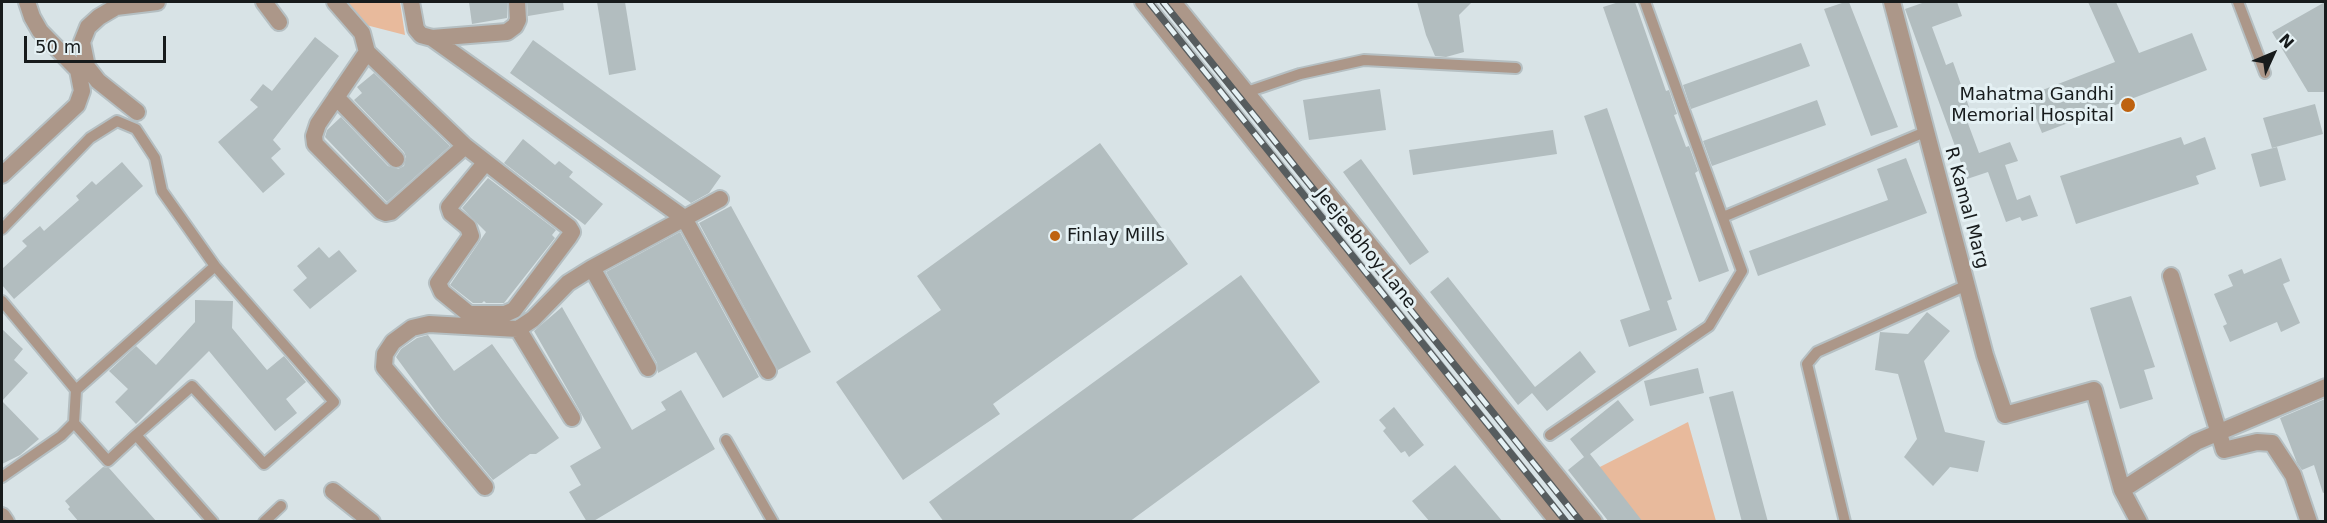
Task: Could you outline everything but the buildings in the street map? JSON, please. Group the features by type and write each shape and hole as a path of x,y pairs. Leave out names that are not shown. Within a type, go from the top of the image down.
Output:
{"street":[{"path":"2,175 77,105 82,91 78,70 40,31 27,2"},
{"path":"136,112 98,81 87,67 82,42 88,27 116,7 157,2"},
{"path":"264,2 279,22"},
{"path":"335,2 362,33 367,52 465,146 569,227 572,232 514,310 505,314 469,314 442,292 438,283 471,236 468,227 451,213 449,207 485,163"},
{"path":"411,2 416,29 421,36 432,38 507,32 515,26 518,20 517,2"},
{"name":"Jeejeebhoy Lane","path":"1143,2 1558,522"},
{"path":"1173,2 1594,522"},
{"name":"R Kamal Marg","path":"1892,2 1985,355 2005,415 2094,390 2122,490"},
{"path":"432,38 684,218 768,371"},
{"path":"367,52 315,130 314,136 315,144 381,211 391,212 465,146"},
{"path":"336,97 396,159"},
{"path":"485,487 384,367 385,354 393,342 412,328 429,324 518,329 533,319 568,283 720,199"},
{"path":"1334,241 1355,225"},
{"path":"592,268 648,368"},
{"path":"2171,276 2224,450 2257,442 2272,443 2293,475 2309,522"},
{"path":"518,329 572,418"},
{"path":"2139,522 2122,490 2196,442 2325,387"},
{"path":"333,491 372,522"},
{"path":"2,516 6,522"}],"lane":[{"path":"1550,435 1709,326 1742,270 1646,2"},
{"path":"2238,2 2265,73"},
{"path":"1246,92 1300,74 1364,60 1516,68"},
{"path":"2,228 90,138 117,121 136,129 155,158 162,190 215,266 334,402 264,464 192,387 108,461 74,423"},
{"path":"1723,217 1925,132"},
{"path":"76,390 215,266"},
{"path":"1845,522 1807,364 1817,352 1967,285"},
{"path":"2,301 76,390 74,423 61,436 2,477"},
{"path":"136,435 213,522"},
{"path":"726,440 773,522"},
{"path":"264,522 281,506"}],"shaded area":[{"path":"345,2 400,2 405,35 366,25"},
{"path":"1688,422 1716,521 1633,521 1592,471"}],"railway":[{"path":"1149,2 1566,522"},
{"path":"1163,2 1581,522"}],"place":[{"name":"Mahatma Gandhi Memorial Hospital","path":"2128,105"},
{"name":"Finlay Mills","path":"1055,236"}]}
